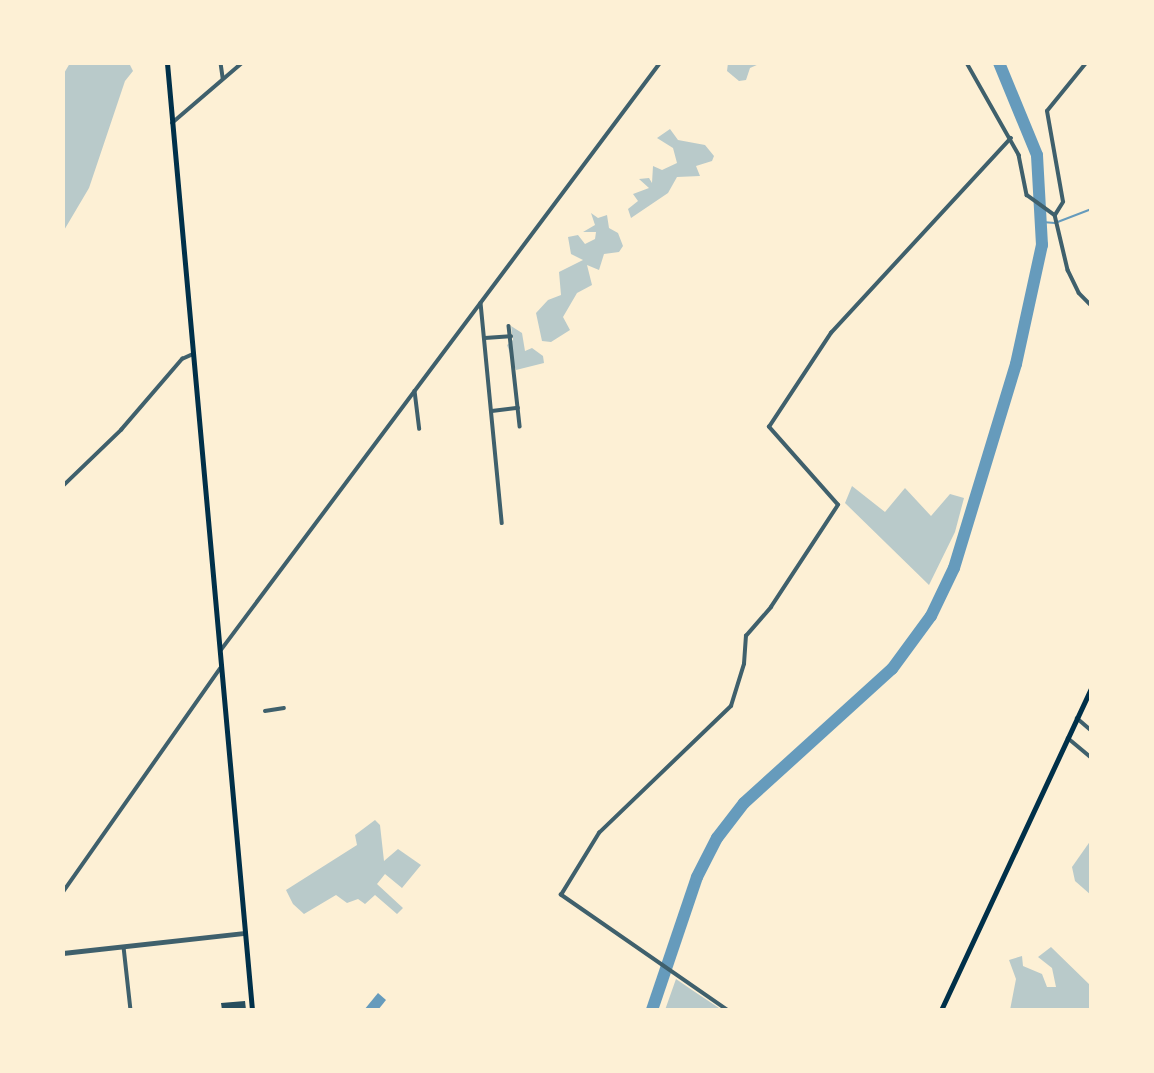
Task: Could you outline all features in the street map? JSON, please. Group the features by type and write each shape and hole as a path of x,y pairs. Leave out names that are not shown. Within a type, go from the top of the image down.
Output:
{"main road":[{"path":"167,63 252,1010"},
{"path":"941,1010 1091,689"}],"street":[{"path":"221,63 223,79"},
{"path":"172,123 242,63"},
{"path":"220,650 660,63"},
{"path":"967,63 1011,138 1031,199 1055,215 1060,224 1068,270 1079,293 1091,305"},
{"path":"1055,215 1063,202 1047,111 1086,63"},
{"path":"727,1010 561,895 599,834 731,706 744,664 746,636 778,597 838,505 769,427 831,333 1011,138"},
{"path":"481,303 502,523"},
{"path":"509,326 520,426"},
{"path":"485,338 511,336"},
{"path":"63,486 183,359 193,354"},
{"path":"415,391 420,429"},
{"path":"492,411 518,408"},
{"path":"63,892 222,668"},
{"path":"265,711 284,708"},
{"path":"1077,718 1091,730"},
{"path":"1068,738 1091,757"},
{"path":"63,953 244,933"},
{"path":"124,947 131,1010"}],"shaded area":[{"path":"70,63 129,63 133,71 125,81 89,188 63,232 63,75"},
{"path":"728,63 759,64 750,68 746,80 739,81 727,71"},
{"path":"670,129 678,140 705,145 714,156 712,161 696,166 700,176 677,177 668,193 631,218 628,209 638,201 633,194 649,188 639,179 649,178 652,183 653,166 662,170 677,163 673,148 657,138"},
{"path":"591,213 598,218 607,215 609,228 618,233 623,246 619,252 604,254 599,270 587,265 592,285 577,293 563,317 570,330 551,342 542,341 536,313 548,300 561,295 559,272 583,260 571,254 568,237 578,235 585,244 595,239 596,232 583,232 595,225"},
{"path":"511,326 522,333 525,351 532,348 543,356 544,363 516,370 507,345 513,340"},
{"path":"852,486 885,512 905,488 931,516 950,494 964,498 955,532 929,585 845,503"},
{"path":"375,820 380,825 384,861 398,849 421,865 402,888 385,874 377,884 403,908 397,914 375,895 365,904 358,899 347,903 336,895 304,914 293,904 286,890 357,845 355,835"},
{"path":"1091,840 1091,895 1075,881 1072,867"},
{"path":"1051,947 1091,986 1091,1010 1010,1010 1016,979 1009,960 1022,956 1023,966 1042,974 1047,987 1056,987 1052,968 1038,957"},
{"path":"676,979 692,990 722,1010 665,1010"}],"water":[{"path":"378,993 386,1000 378,1010 364,1010"}],"building":[{"path":"245,1001 246,1010 222,1010 221,1003"}],"waterway":[{"path":"652,1010 697,877 717,838 744,803 892,669 931,616 954,568 1016,364 1042,245 1037,155 999,63"},
{"path":"1042,222 1055,223 1091,209"}]}
